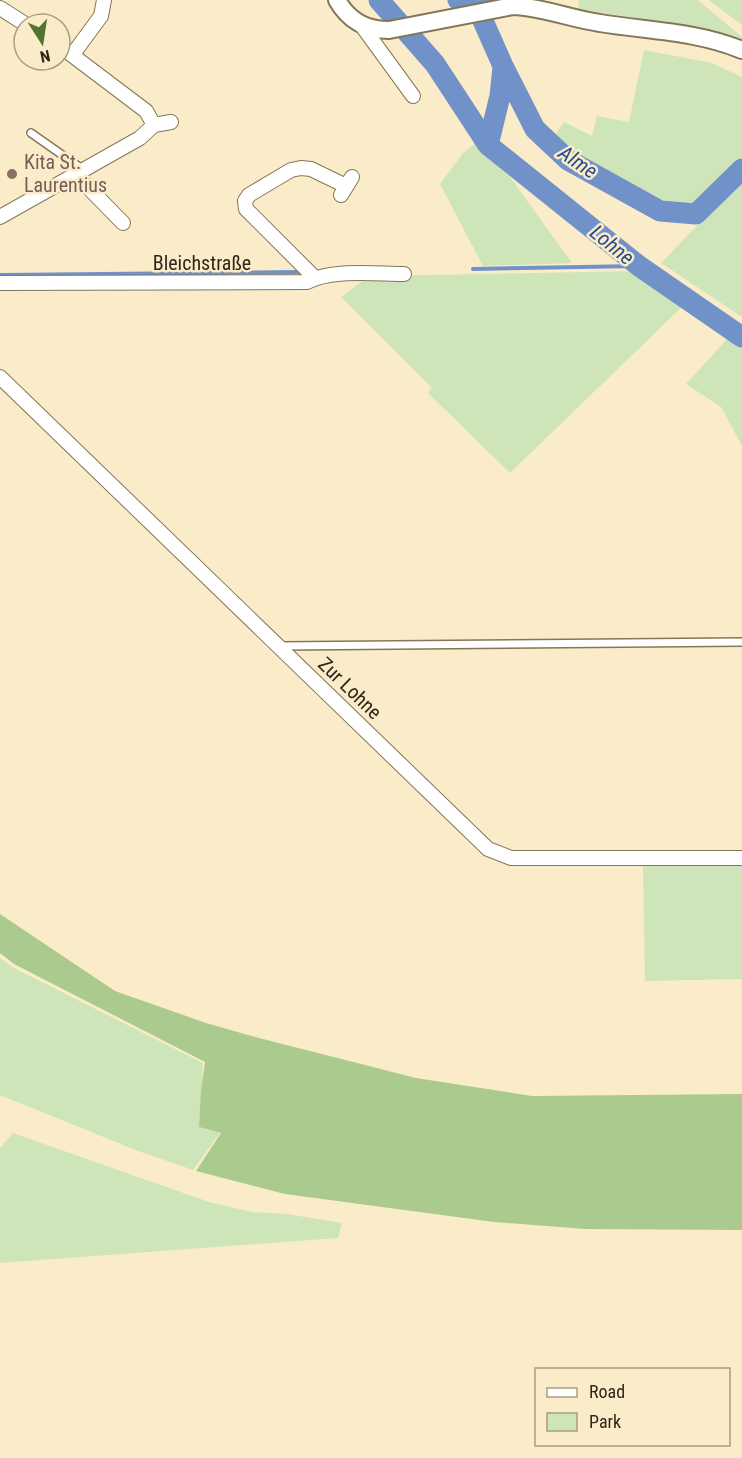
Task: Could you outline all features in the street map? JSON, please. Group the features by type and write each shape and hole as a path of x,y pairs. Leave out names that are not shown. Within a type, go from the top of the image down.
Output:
{"street":[{"path":"104,0 101,16 73,54 146,111 153,124"},
{"path":"337,0 343,11 362,26 413,96"},
{"path":"362,26 389,30 499,9 526,7 600,23 677,32 710,39 742,50"},
{"path":"0,217 140,138 153,124 171,122"},
{"path":"315,278 246,208 245,201 249,195 266,184 291,170 301,168 311,170 346,186"},
{"path":"78,172 123,223"},
{"name":"Bleichstraße","path":"0,283 307,282 315,278 339,274 404,274"},
{"name":"Zur Lohne","path":"0,378 488,849 511,858 742,858"}],"lane":[{"path":"31,133 78,166 78,172"},
{"path":"279,646 742,642"}],"green space":[{"path":"579,0 698,0 742,37 740,40 713,30 578,9"},
{"path":"742,0 742,25 710,1"},
{"path":"644,50 712,63 742,77 742,162 694,207 660,205 571,152 555,135 564,122 592,136 597,116 629,122"},
{"path":"477,142 510,177 572,263 483,266 440,184 463,153"},
{"path":"742,179 742,317 661,263"},
{"path":"641,271 685,304 510,473 428,393 432,388 341,297 369,276"},
{"path":"728,338 742,348 742,446 721,407 686,384"},
{"path":"742,864 742,979 645,981 643,865"},
{"path":"0,914 115,991 206,1023 416,1078 532,1096 742,1094 742,1230 585,1229 494,1222 285,1194 196,1171 221,1133 199,1127 205,1062 14,964 0,953"},
{"path":"0,958 14,968 203,1063 199,1127 220,1133 193,1170 138,1151 0,1095"},
{"path":"13,1133 209,1202 252,1212 287,1214 342,1223 338,1238 0,1263 0,1148"}],"waterway":[{"name":"Lohne","path":"379,0 435,64 488,145 639,266 742,337"},
{"path":"458,0 480,14"},
{"name":"Alme","path":"480,0 480,14 535,129 568,160 660,211 696,214 742,169"},
{"name":"Lohne","path":"488,145 500,96 503,67"},
{"path":"473,269 639,266"},
{"path":"0,275 299,272"}],"place":[{"name":"Kita St. Laurentius","path":"12,174"}]}
